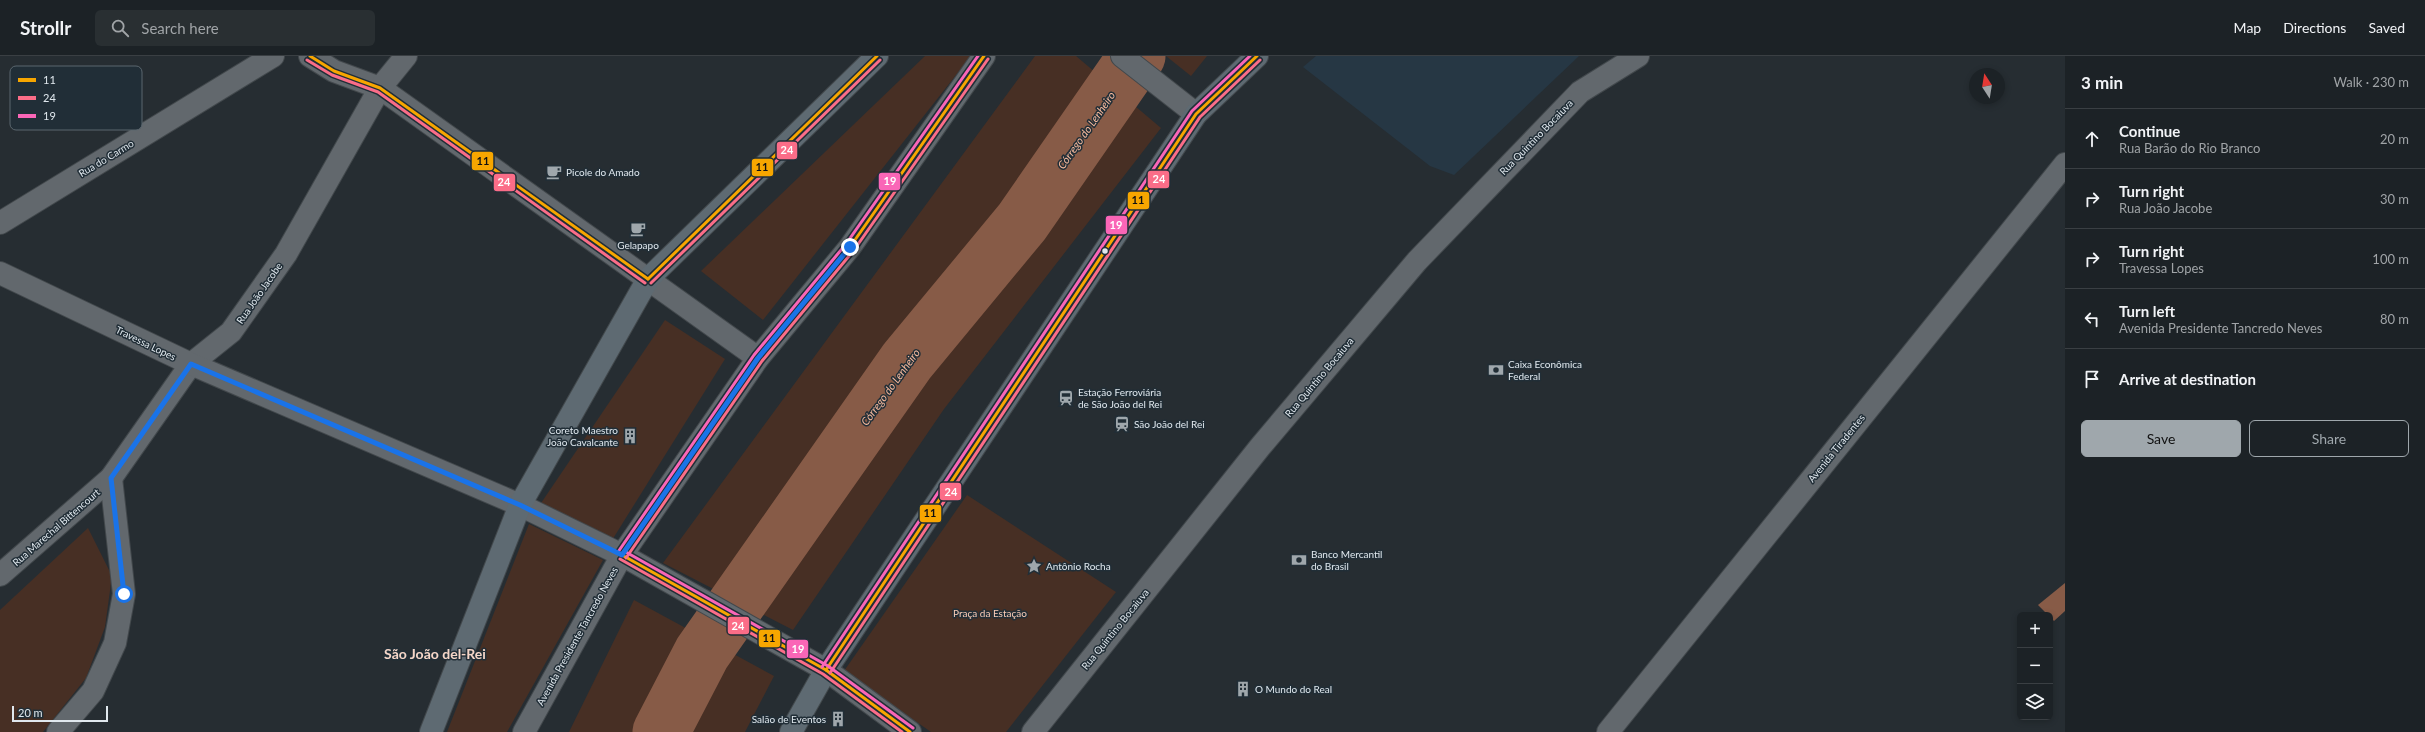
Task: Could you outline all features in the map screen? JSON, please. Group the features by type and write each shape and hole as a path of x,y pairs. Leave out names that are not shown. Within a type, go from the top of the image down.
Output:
{"highway":[{"path":"432,732 520,505 648,279 877,56"},
{"path":"791,732 826,670 1196,114 1251,59"}],"main road":[{"name":"Avenida Presidente Tancredo Neves","path":"622,555 758,358 850,247 984,56"},
{"path":"622,555 826,670"}],"street":[{"name":"Rua do Carmo","path":"0,223 273,56"},
{"path":"310,56 334,71 380,88 758,358"},
{"name":"Rua João Jacobe","path":"111,478 191,364 231,332 286,254 380,88 406,56"},
{"path":"1122,56 1196,114"},
{"name":"Rua Quintino Bocaiuva","path":"1033,732 1260,447 1417,261 1580,92 1638,56"},
{"name":"Avenida Tiradentes","path":"1608,732 2065,164"},
{"name":"Travessa Lopes","path":"0,273 191,364 520,505 622,555"},
{"path":"58,732 93,691 115,643 124,594 111,478"},
{"name":"Rua Marechal Bittencourt","path":"0,575 111,478"},
{"name":"Avenida Presidente Tancredo Neves","path":"524,732 622,555"},
{"path":"826,670 910,732"}],"shaded area":[{"path":"1316,56 1579,56 1454,175 1430,166 1303,67"},
{"path":"2065,583 2065,611 2054,621 2053,612 2045,612 2038,605"}],"green space":[{"path":"925,56 971,56 763,320 701,271"},
{"path":"1035,56 1076,56 1161,128 944,409 793,630 663,563"},
{"path":"1166,56 1207,56 1191,76"},
{"path":"665,320 725,359 609,545 535,512"},
{"name":"Praça da Estação","path":"967,495 1116,592 1006,732 931,732 844,671"},
{"path":"529,524 603,560 507,732 447,732"},
{"path":"88,528 112,576 105,627 86,678 43,732 0,732 0,610"},
{"path":"634,600 774,676 745,732 569,732"}],"waterway":[{"name":"Córrego do Lenheiro","path":"661,732 702,653 907,361 1022,222 1137,56"}],"transit line":[{"name":"11","path":"310,56 334,71 380,88 648,279"},
{"name":"11","path":"648,279 877,56"},
{"name":"19","path":"618,552 754,355 846,244 978,56"},
{"name":"11","path":"622,555 758,358 850,247 984,56"},
{"name":"19","path":"822,667 1192,111 1250,56"},
{"name":"11","path":"826,670 1196,114 1257,56"},
{"name":"24","path":"626,558 762,361 854,250 988,59"},
{"name":"24","path":"307,60 332,75 378,92 645,283"},
{"name":"24","path":"651,283 880,60"},
{"name":"24","path":"830,673 1200,117 1260,60"},
{"name":"19","path":"624,551 828,666 913,728"},
{"name":"11","path":"622,555 826,670 910,732"},
{"name":"24","path":"620,559 823,674 902,732"}],"place":[{"name":"Picole do Amado","path":"554,172"},
{"name":"Gelapapo","path":"638,229"},
{"name":"Caixa Econômica Federal","path":"1496,370"},
{"name":"Estação Ferroviária de São João del Rei","path":"1066,398"},
{"name":"São João del Rei","path":"1122,424"},
{"name":"Coreto Maestro João Cavalcante","path":"630,436"},
{"name":"Banco Mercantil do Brasil","path":"1299,560"},
{"name":"Antônio Rocha","path":"1034,566"},
{"name":"O Mundo do Real","path":"1243,689"},
{"name":"Salão de Eventos","path":"838,719"}],"district":[{"name":"São João del-Rei","path":"435,653"}],"route":[{"path":"124,594 111,478 191,364 520,505 622,555 758,358 850,247"}]}
